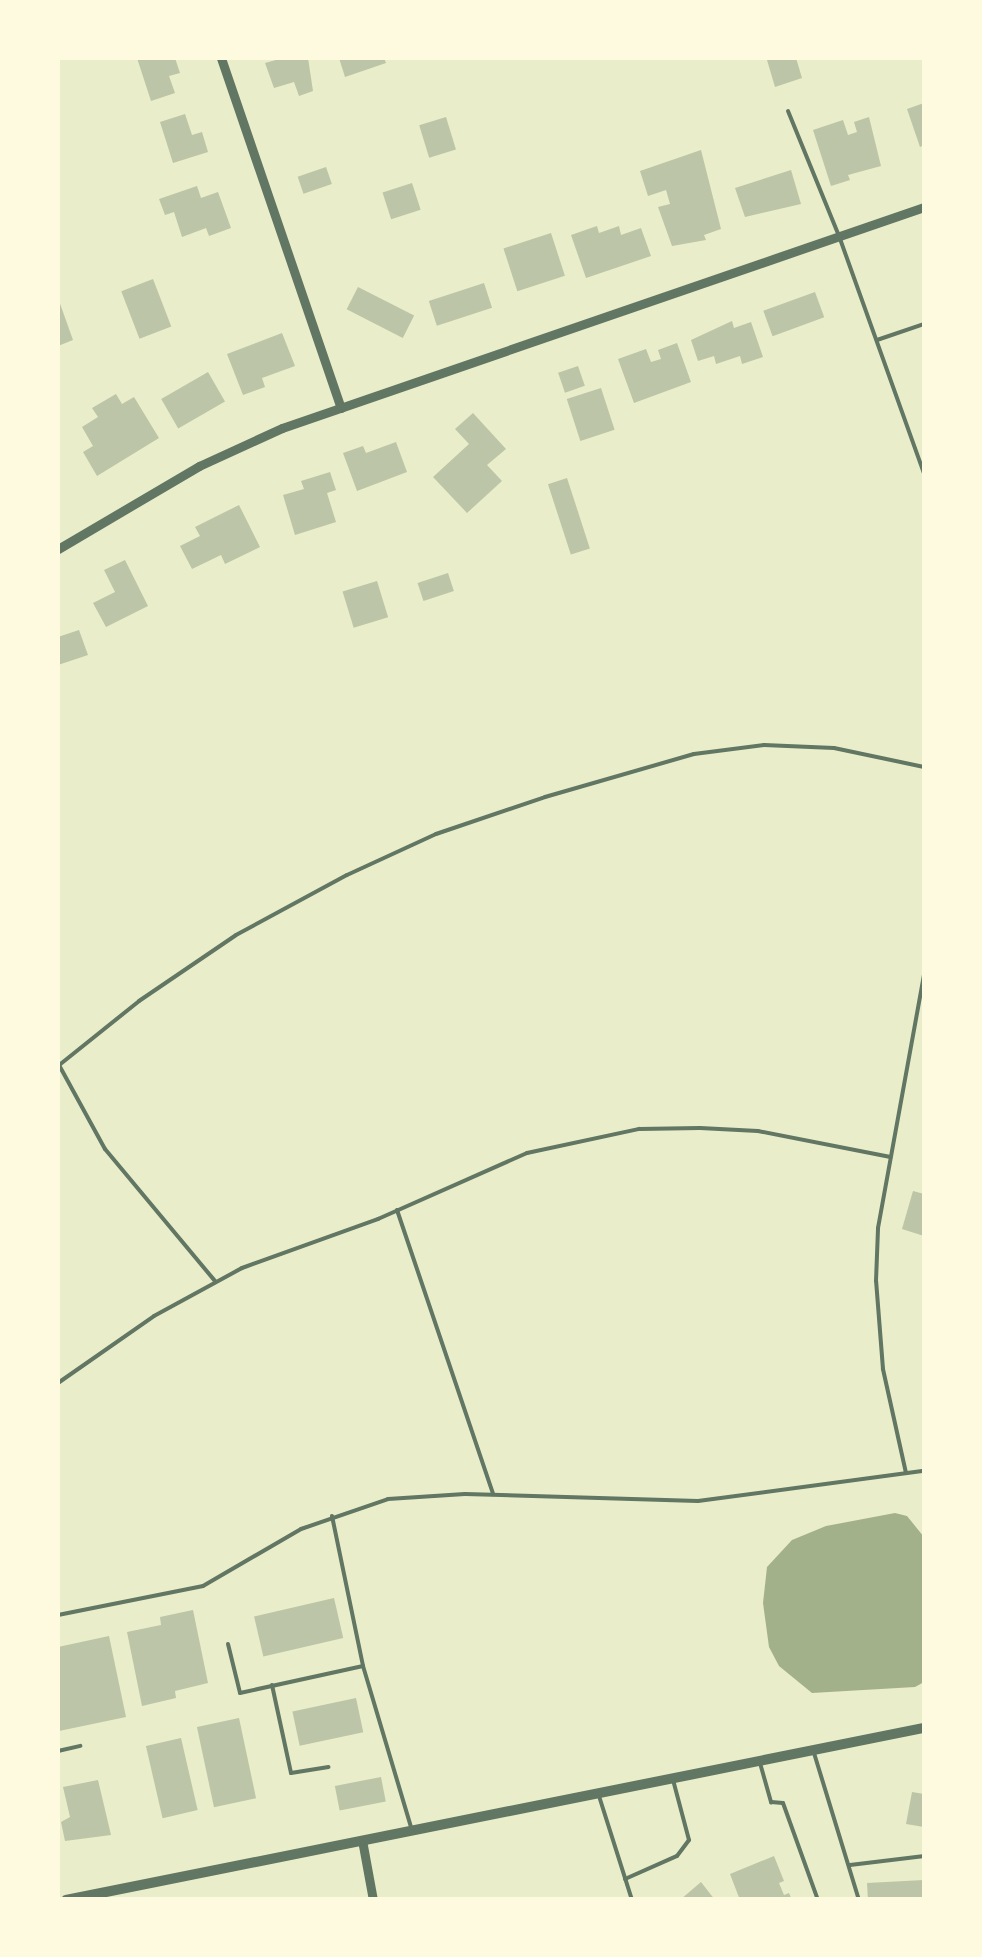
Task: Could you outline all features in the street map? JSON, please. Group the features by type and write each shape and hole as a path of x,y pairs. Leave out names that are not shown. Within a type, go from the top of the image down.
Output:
{"street":[{"path":"221,58 341,408"},
{"path":"58,549 199,466 282,428 924,208"},
{"path":"66,1900 924,1728"},
{"path":"362,1840 372,1900"}],"lane":[{"path":"788,111 839,236 924,474"},
{"path":"877,340 924,324"},
{"path":"216,1282 105,1149 58,1065 139,1001 236,935 347,875 436,834 545,796 694,754 764,744 834,748 924,767"},
{"path":"906,1473 883,1370 877,1298 878,1228 924,975"},
{"path":"58,1384 154,1316 216,1282 397,1210 526,1153 639,1129 758,1131 890,1156"},
{"path":"397,1210 494,1496"},
{"path":"58,1615 204,1586 332,1516 419,1494 698,1501 924,1471"},
{"path":"332,1516 363,1666 412,1830"},
{"path":"228,1644 240,1693 363,1666"},
{"path":"272,1685 291,1774 329,1766"},
{"path":"58,1751 80,1746"},
{"path":"813,1748 859,1900"},
{"path":"759,1759 771,1802 783,1803 818,1900"},
{"path":"625,1879 677,1856 689,1840 672,1776"},
{"path":"598,1791 632,1900"},
{"path":"850,1866 924,1856"}],"shaded area":[{"path":"895,1513 907,1516 924,1537 924,1682 915,1687 812,1693 779,1666 769,1647 763,1603 767,1567 792,1540 826,1526"}],"building":[{"path":"137,58 175,58 180,73 169,76 175,93 151,101"},
{"path":"308,58 313,91 299,96 294,82 274,88 265,63"},
{"path":"339,58 384,58 386,63 345,77"},
{"path":"796,58 802,78 775,87 767,60"},
{"path":"924,103 924,145 920,147 907,109"},
{"path":"185,114 192,135 202,132 208,152 173,163 160,122"},
{"path":"446,117 456,150 429,158 419,125"},
{"path":"869,117 881,166 848,175 850,180 831,186 813,130 843,120 848,135 857,132 854,122"},
{"path":"701,150 721,229 704,235 706,240 672,246 658,207 670,204 666,190 648,196 640,171"},
{"path":"326,167 332,184 303,194 298,177"},
{"path":"791,170 801,204 745,217 735,188"},
{"path":"412,183 421,210 391,219 383,193"},
{"path":"197,186 201,198 218,192 231,228 209,236 206,228 182,237 174,212 165,215 159,199"},
{"path":"597,226 599,233 619,226 621,235 641,228 651,256 586,278 571,235"},
{"path":"551,233 565,276 517,291 503,248"},
{"path":"153,279 171,327 140,339 121,291"},
{"path":"484,283 492,308 437,326 429,301"},
{"path":"358,287 414,316 403,338 347,309"},
{"path":"815,292 824,317 773,336 763,311"},
{"path":"58,298 73,340 58,346"},
{"path":"732,321 734,328 751,322 763,357 742,364 740,356 716,364 714,356 698,361 691,340"},
{"path":"282,333 295,366 262,378 265,387 243,395 227,354"},
{"path":"677,343 691,382 634,403 618,359 646,349 651,362 661,359 658,350"},
{"path":"578,366 585,386 565,393 558,373"},
{"path":"208,372 225,401 178,428 161,399"},
{"path":"601,388 615,430 580,441 567,399"},
{"path":"116,394 122,404 134,397 159,438 97,476 83,452 93,446 82,427 98,417 92,408"},
{"path":"473,413 506,449 487,465 502,481 467,513 433,477 469,444 455,429"},
{"path":"396,442 407,472 357,491 343,453 363,446 366,453"},
{"path":"330,472 336,490 327,493 336,522 295,535 283,495 304,489 301,481"},
{"path":"567,478 590,548 571,555 548,484"},
{"path":"239,505 260,547 225,564 221,555 192,569 180,546 200,536 195,527"},
{"path":"125,560 148,606 106,627 93,603 115,592 104,570"},
{"path":"448,573 454,591 423,601 418,583"},
{"path":"377,581 388,617 354,628 343,592"},
{"path":"79,630 88,655 58,665 58,637"},
{"path":"913,1191 924,1194 924,1236 902,1229"},
{"path":"334,1598 343,1638 263,1656 254,1616"},
{"path":"193,1610 208,1683 175,1691 176,1698 142,1706 127,1632 161,1625 160,1617"},
{"path":"109,1636 126,1717 59,1731 58,1647"},
{"path":"356,1698 363,1732 300,1746 292,1712"},
{"path":"239,1718 256,1798 214,1807 197,1727"},
{"path":"181,1738 198,1810 163,1818 146,1746"},
{"path":"381,1777 386,1802 340,1811 335,1786"},
{"path":"98,1780 111,1835 65,1841 61,1822 70,1817 63,1787"},
{"path":"912,1792 924,1794 924,1827 906,1824"},
{"path":"774,1856 784,1881 779,1883 784,1895 789,1893 792,1900 740,1900 730,1874"},
{"path":"924,1880 924,1900 868,1900 867,1883"},
{"path":"701,1882 715,1900 680,1900"}]}
